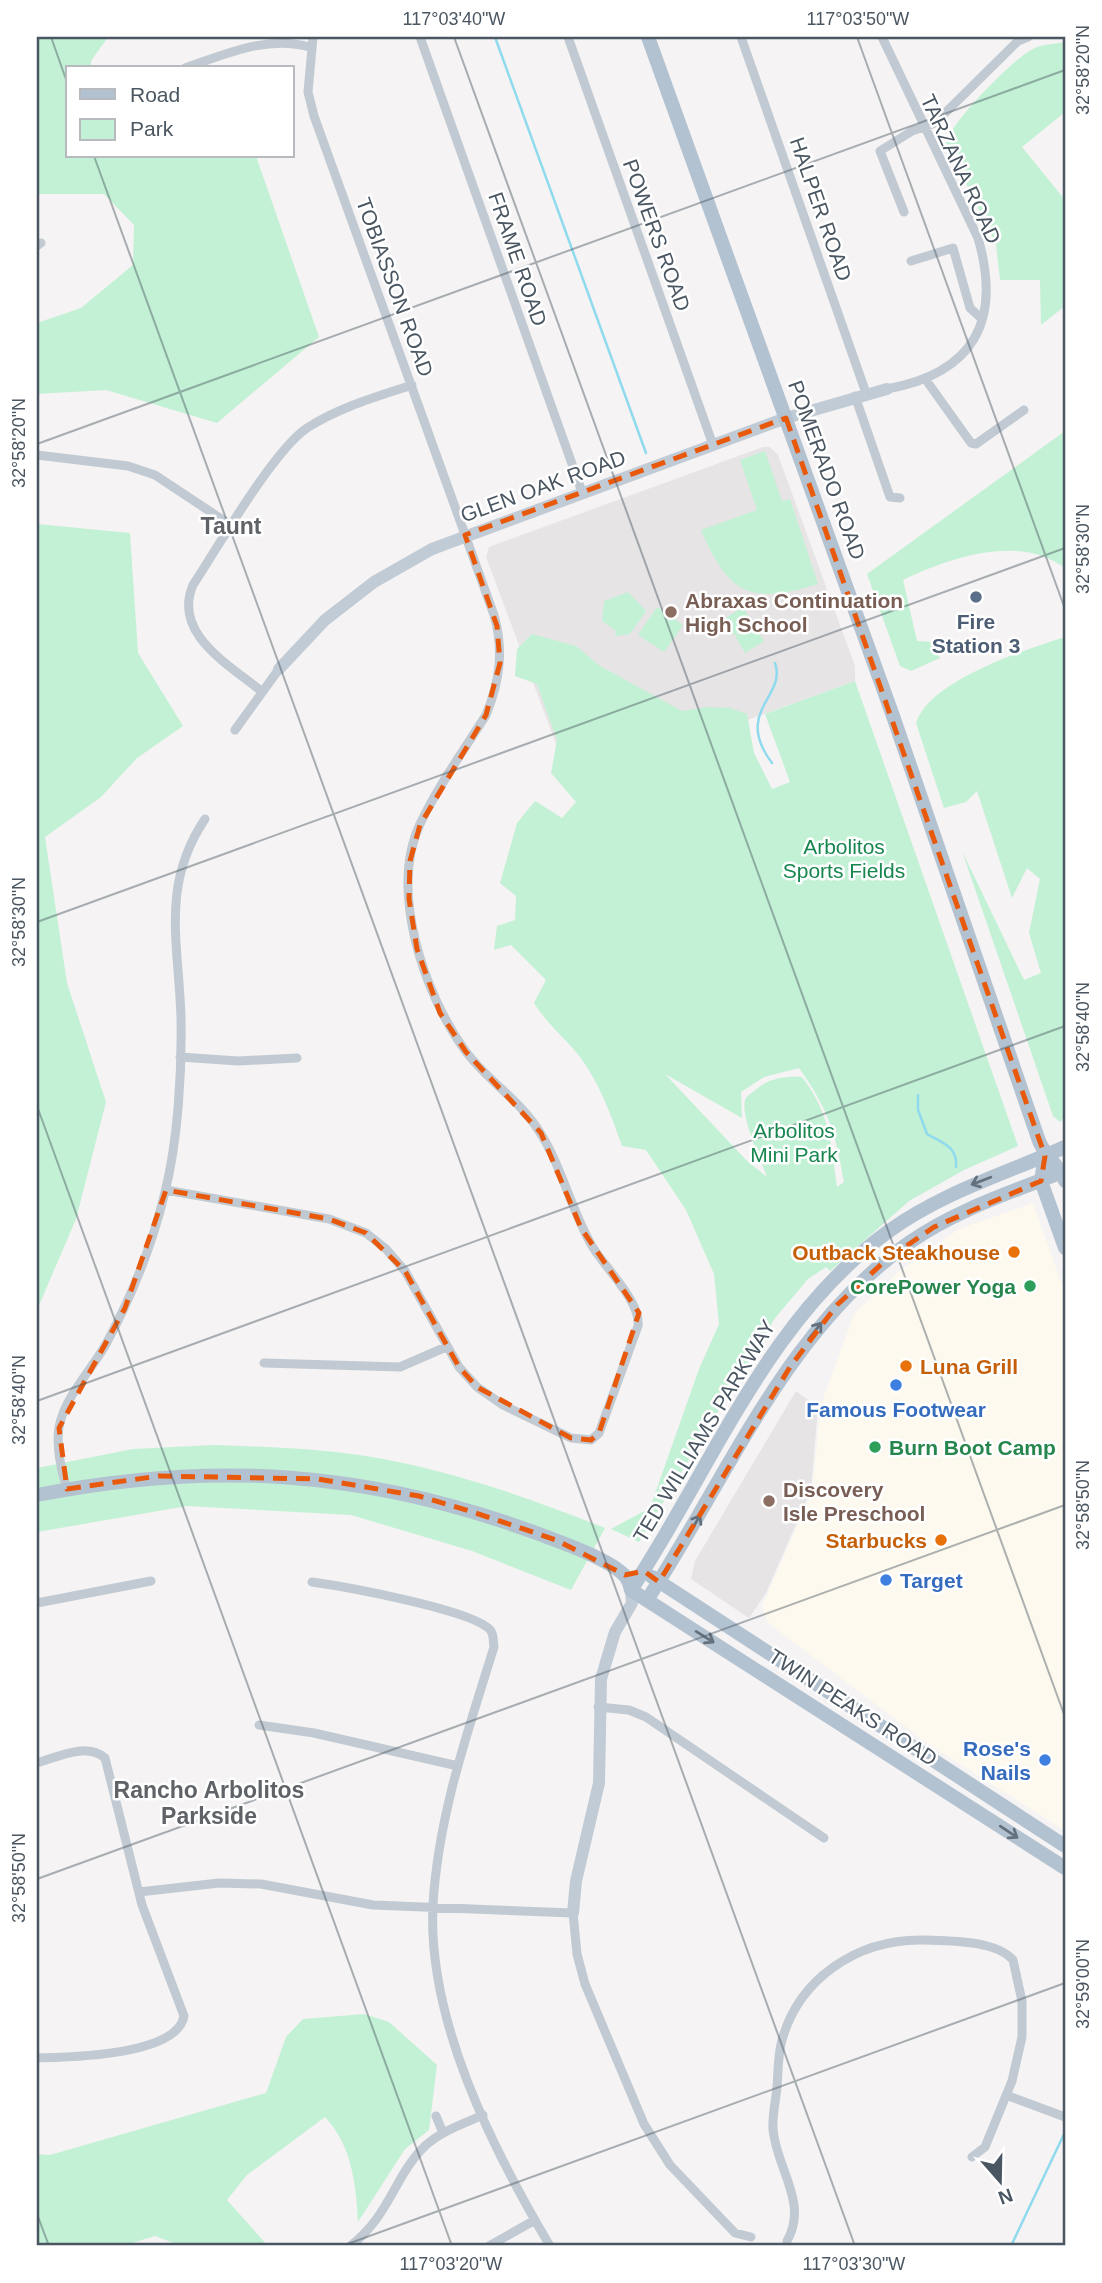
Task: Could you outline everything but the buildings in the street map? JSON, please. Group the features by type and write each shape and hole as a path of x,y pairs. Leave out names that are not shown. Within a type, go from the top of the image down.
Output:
{"main road":[{"name":"POMERADO ROAD","path":"648,37 786,418 1045,1156 1064,1175"},
{"name":"TED WILLIAMS PARKWAY","path":"632,1597 644,1572 777,1347 820,1294 878,1240 909,1218 969,1185 1065,1147"},
{"name":"POMERADO ROAD","path":"1045,1156 1041,1181 1065,1248"},
{"name":"TED WILLIAMS PARKWAY","path":"647,1600 790,1367 837,1305 886,1260 934,1227 980,1204 1064,1175"},
{"path":"37,1495 159,1476 240,1473 318,1479 419,1496 556,1541 625,1576 644,1572"},
{"name":"TWIN PEAKS ROAD","path":"644,1572 1065,1846"},
{"name":"TWIN PEAKS ROAD","path":"625,1576 632,1597 647,1600 1065,1868"},
{"path":"845,1726 877,1738 960,1791 967,1791 972,1785"}],"street":[{"name":"TOBIASSON ROAD","path":"313,37 308,92 314,116 497,626 500,663 486,715 420,825 410,861 409,899 417,948 440,1013 466,1052 519,1104 541,1133 581,1228 639,1313 638,1326 607,1414 599,1433 591,1440 571,1438 503,1405 477,1387 458,1367 446,1347"},
{"name":"FRAME ROAD","path":"421,37 582,492"},
{"name":"POWERS ROAD","path":"568,37 713,445"},
{"name":"HALPER ROAD","path":"741,37 860,394 890,497 900,498"},
{"name":"TARZANA ROAD","path":"881,37 978,238 986,268 988,290 982,319 971,343 951,365 926,380"},
{"path":"904,212 880,151 912,131 925,129 935,123 1018,41 1027,37"},
{"path":"191,66 242,48 269,43 310,47"},
{"path":"911,261 953,248 970,308 982,319"},
{"path":"926,380 971,443 976,443 1024,410"},
{"name":"GLEN OAK ROAD","path":"235,730 279,669 325,620 374,582 432,549 786,418 860,394 926,380"},
{"path":"261,691 203,643 195,633 188,612 188,596 193,585 281,455 304,430 339,410 412,385"},
{"path":"37,455 128,466 155,475 232,526"},
{"path":"67,1489 60,1456 59,1428 62,1418 125,1308 147,1258 166,1190 180,1057 181,1017 173,914 186,851 205,818"},
{"path":"180,1057 238,1061 298,1058"},
{"path":"166,1190 329,1219 366,1233 386,1250 405,1272 446,1347 400,1367 264,1363"},
{"path":"37,1603 151,1581"},
{"path":"312,1582 365,1590 447,1611 492,1633 494,1647 447,1805 433,1907 438,1982 448,2023 483,2115 514,2185 550,2246"},
{"path":"632,1597 609,1650 598,1707 599,1783 576,1881 573,1913 577,1954 585,1984 644,2124 670,2165 735,2233 751,2237"},
{"path":"598,1707 629,1710 646,1717 824,1838"},
{"path":"259,1725 314,1733 458,1766"},
{"path":"37,1763 83,1750 97,1751 108,1764 150,1930 183,2007 183,2024 174,2033 132,2049 84,2057 37,2058"},
{"path":"139,1892 219,1883 261,1884 373,1905 573,1913"},
{"path":"787,2241 792,2233 795,2207 773,2128 781,2045 793,2014 817,1978 853,1954 883,1943 923,1940 997,1948 1005,1951 1013,1960 1019,1988 1022,2037 1006,2095 985,2147 972,2157"},
{"path":"1006,2095 1065,2117"},
{"path":"349,2246 366,2234 388,2205 424,2147 443,2133 483,2115"},
{"path":"436,2116 443,2133"},
{"path":"489,2246 534,2220"}],"highlighted area":[{"path":"786,418 1045,1156 1041,1181 934,1227 886,1260 837,1305 790,1367 659,1582 644,1571 625,1575 556,1540 473,1512 419,1496 318,1479 159,1476 67,1489 59,1428 125,1308 166,1190 329,1219 366,1233 405,1271 459,1367 477,1387 571,1438 591,1440 599,1433 639,1313 581,1228 541,1133 466,1052 440,1013 417,949 409,899 410,861 420,825 486,715 500,663 497,626 465,535"}],"shaded area":[{"name":"Abraxas Continuation High School","path":"763,447 770,447 778,455 855,666 855,681 571,784 486,557 489,547"},
{"path":"1033,1203 1065,1293 1065,1831 927,1743 768,1623 762,1606 812,1492 821,1404 854,1314 898,1272 959,1229"},
{"name":"Discovery Isle Preschool","path":"796,1391 818,1407 811,1490 766,1593 749,1618 691,1579 695,1561"}],"green space":[{"path":"37,37 108,37 91,61 91,66 66,66 66,158 257,158 319,337 217,423 106,390 37,394 37,323 81,308 133,265 134,225 104,194 37,194"},
{"path":"1065,42 1065,112 1022,147 1065,200 1065,306 1041,325 1040,280 1000,280 996,244 946,143 950,133 970,107 1012,65 1037,47"},
{"path":"1065,431 1065,568 1047,558 1027,552 1006,551 963,557 903,580 917,641 934,642 940,658 911,671 900,666 867,574"},
{"path":"765,451 782,501 790,499 818,584 775,594 744,589 732,581 711,552 701,530 757,510 740,460"},
{"path":"37,524 130,533 138,653 183,726 137,758 101,797 45,837 67,983 106,1102 76,1219 37,1310"},
{"path":"628,592 646,611 630,634 615,636 616,631 602,621 604,601"},
{"path":"657,607 683,625 664,652 638,635"},
{"path":"743,607 753,624 734,635 724,619"},
{"path":"754,625 764,641 745,653 735,636"},
{"path":"532,634 576,646 600,666 682,711 708,707 730,708 747,714 754,753 772,789 790,782 765,714 855,681 1018,1146 964,1170 909,1201 830,1271 826,1267 808,1279 775,1318 639,1542 611,1529 650,1508 699,1369 719,1324 714,1274 686,1210 646,1150 622,1146 604,1100 587,1067 534,1003 546,980 511,945 494,950 497,926 515,920 516,896 500,883 517,823 535,801 562,818 576,802 551,773 557,740 537,684 515,676 517,649","holes":["799,1068 824,1109 834,1135 844,1182 837,1187 831,1143 824,1117 802,1077 774,1080 759,1087 746,1098 745,1114 767,1177 747,1161 665,1074 742,1118 741,1092 764,1077"]},
{"path":"1065,637 1065,1117 1060,1122 1053,1116 962,851 1024,980 1041,973 1029,933 1040,879 1027,868 1012,898 977,791 966,802 944,808 916,723 925,707 959,680 1004,659"},
{"path":"214,1445 323,1451 390,1460 484,1484 605,1528 571,1590 472,1551 351,1515 187,1506 37,1532 37,1468 133,1449"},
{"path":"364,2014 389,2022 437,2065 429,2130 405,2149 358,2222 354,2180 347,2153 325,2117 247,2175 227,2200 268,2246 182,2246 155,2236 122,2246 37,2246 37,2154 50,2155 266,2093 286,2037 303,2019"}],"waterway":[{"path":"495,37 646,453"},
{"path":"772,763 761,745 758,730 759,717 777,675 775,663"},
{"path":"918,1095 918,1110 927,1134 952,1150 956,1167"},
{"path":"1011,2246 1065,2132"}],"place":[{"name":"Fire Station 3","path":"976,597"},
{"name":"Abraxas Continuation High School","path":"671,612"},
{"name":"Outback Steakhouse","path":"1014,1252"},
{"name":"CorePower Yoga","path":"1030,1286"},
{"name":"Luna Grill","path":"906,1366"},
{"name":"Famous Footwear","path":"896,1385"},
{"name":"Burn Boot Camp","path":"875,1447"},
{"name":"Discovery Isle Preschool","path":"769,1501"},
{"name":"Starbucks","path":"941,1540"},
{"name":"Target","path":"886,1580"},
{"name":"Rose's Nails","path":"1045,1760"}],"district":[{"name":"Taunt","path":"231,526"},
{"name":"Rancho Arbolitos Parkside","path":"209,1803"}],"park label":[{"name":"Arbolitos Sports Fields","path":"844,858"},
{"name":"Arbolitos Mini Park","path":"794,1142"}]}
